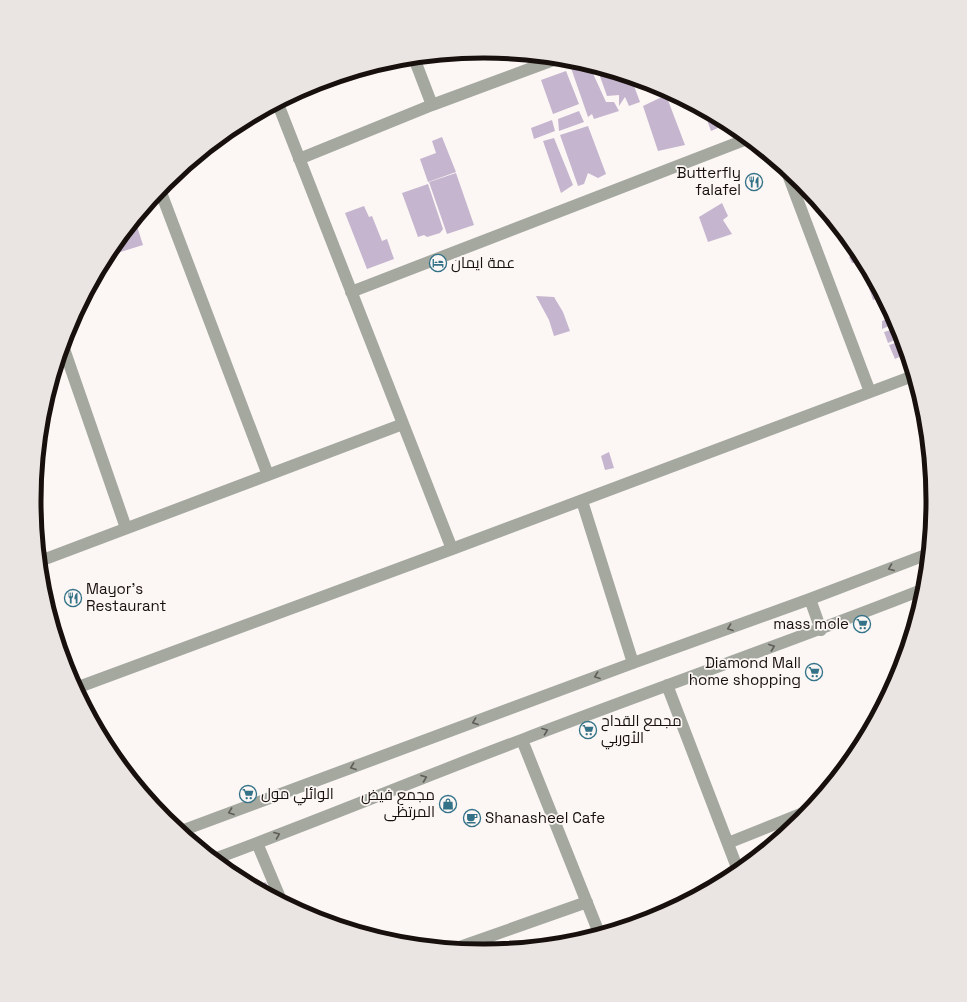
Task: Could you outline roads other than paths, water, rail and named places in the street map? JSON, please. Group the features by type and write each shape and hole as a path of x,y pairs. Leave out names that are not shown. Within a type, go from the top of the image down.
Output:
{"street":[{"path":"299,159 432,105 546,63"},
{"path":"416,64 432,105"},
{"path":"280,108 452,549"},
{"path":"351,292 740,141"},
{"path":"791,184 870,392"},
{"path":"163,197 268,475"},
{"path":"66,354 126,528"},
{"path":"82,686 582,501 909,378"},
{"path":"45,559 403,424"},
{"path":"582,501 633,663"},
{"path":"187,829 922,556"},
{"path":"220,857 522,740 667,685 821,630 916,592"},
{"path":"810,599 821,630"},
{"path":"667,685 736,864"},
{"path":"522,740 597,928"},
{"path":"728,843 793,817"},
{"path":"257,843 278,893"},
{"path":"470,944 586,902"}],"place":[{"name":"Butterfly falafel","path":"754,182"},
{"name":"عمة ايمان","path":"438,263"},
{"name":"Mayor's Restaurant","path":"73,598"},
{"name":"mass mole","path":"862,624"},
{"name":"Diamond Mall home shopping","path":"814,672"},
{"name":"مجمع القداح الأوربي","path":"588,730"},
{"name":"الوائلي مول","path":"248,794"},
{"name":"مجمع فيض المرتظى","path":"448,804"},
{"name":"Shanasheel Cafe","path":"472,818"}]}
